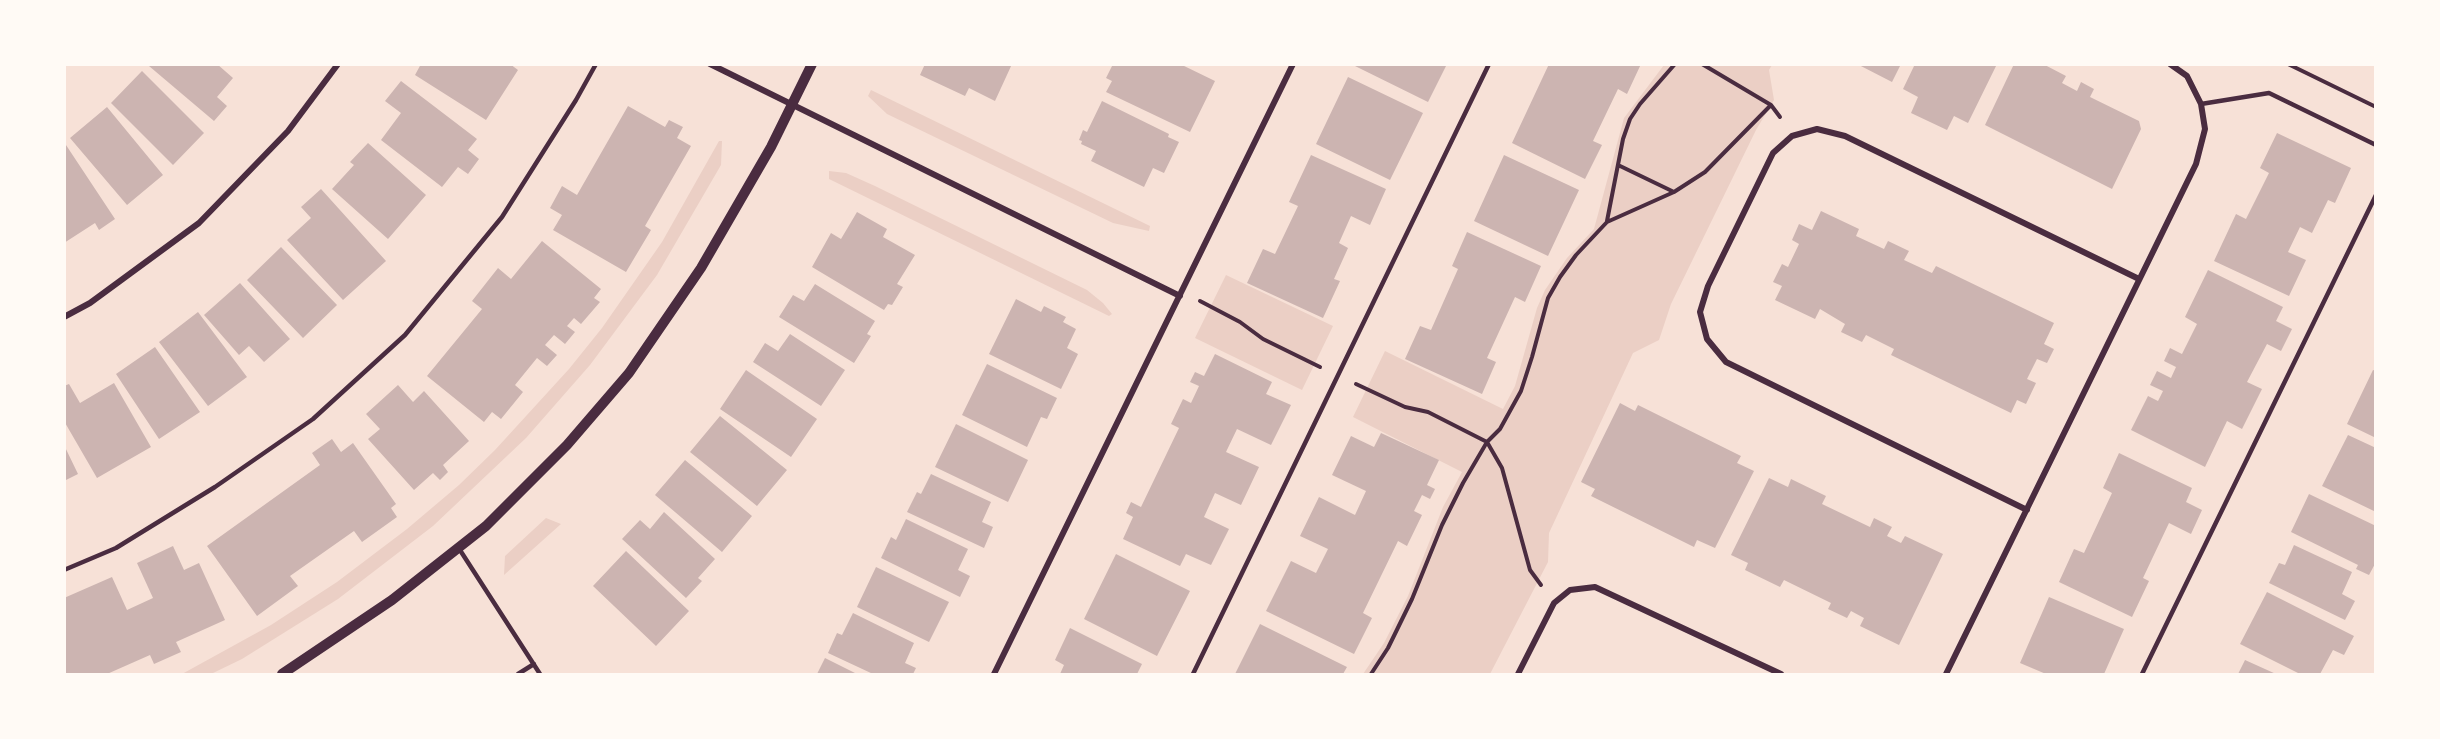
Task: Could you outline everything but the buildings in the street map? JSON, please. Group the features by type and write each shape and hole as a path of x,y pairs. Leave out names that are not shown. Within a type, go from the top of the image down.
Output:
{"street":[{"path":"64,317 90,303 199,223 288,131 338,64"},
{"path":"710,64 1181,294"},
{"path":"282,675 392,600 486,526 567,445 629,373 701,268 771,147 812,64"},
{"path":"994,675 1293,64"},
{"path":"1946,675 2196,164 2205,129 2201,104 2187,76 2170,64"},
{"path":"2027,510 1726,362 1707,339 1700,312 1708,286 1773,153 1792,136 1817,129 1845,136 2139,279"},
{"path":"1518,675 1554,603 1570,590 1595,587 1781,675"}],"lane":[{"path":"64,570 116,548 235,473 313,419 405,335 502,217 576,100 596,64"},
{"path":"1193,675 1489,64"},
{"path":"2201,104 2269,93 2376,145"},
{"path":"2142,675 2376,195"},
{"path":"458,548 540,675"},
{"path":"518,675 534,664"}],"path":[{"path":"1607,222 1630,119 1675,64"},
{"path":"1702,64 1771,105 1792,136"},
{"path":"2288,64 2376,106"},
{"path":"1371,675 1388,648 1412,599 1447,515 1488,442 1500,429 1521,391 1548,298 1576,255 1607,222 1674,192 1705,172 1771,105"},
{"path":"1618,165 1674,192"},
{"path":"1181,294 1240,322 1263,339 1339,376 1405,407 1428,412 1488,442 1502,468 1530,570 1554,603"}],"shaded area":[{"path":"1664,65 1772,65 1769,70 1774,100 1756,130 1671,304 1659,340 1633,353 1549,533 1548,562 1490,674 1363,674 1384,643 1408,596 1443,507 1462,472 1353,417 1385,351 1503,409 1515,386 1537,308 1545,290 1567,258 1594,229 1624,118"},
{"path":"871,90 1150,226 1149,231 1113,223 887,114 868,96"},
{"path":"719,141 722,141 721,165 657,275 590,365 526,438 433,526 338,599 242,659 211,674 182,674 271,625 337,582 407,529 459,485 495,450 569,369 602,328 662,242"},
{"path":"829,171 846,173 875,186 1087,290 1112,314 1109,316 829,179"},
{"path":"1226,275 1333,326 1302,390 1195,338"},
{"path":"546,518 561,524 504,575 505,556"}]}
